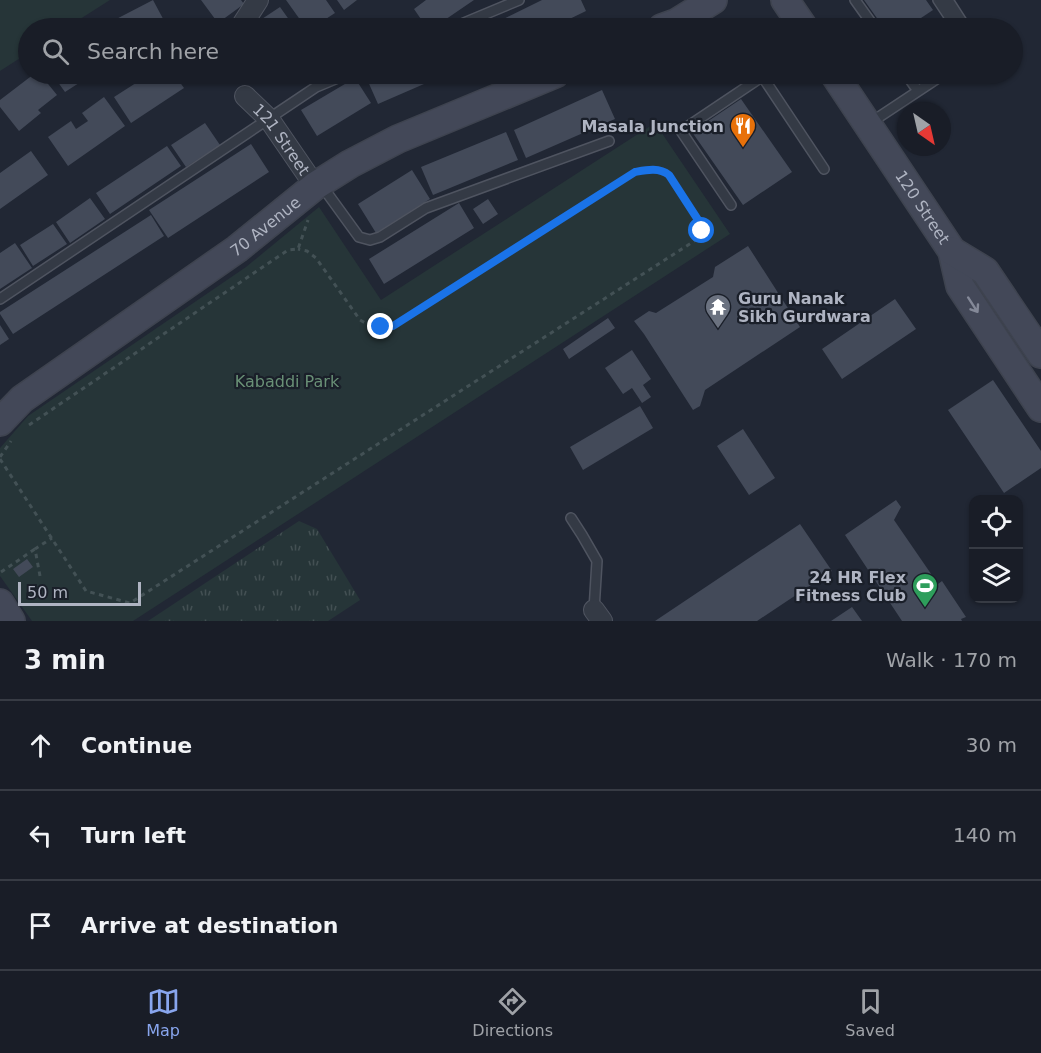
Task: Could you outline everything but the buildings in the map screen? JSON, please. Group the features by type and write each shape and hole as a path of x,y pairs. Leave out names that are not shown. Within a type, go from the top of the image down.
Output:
{"street":[{"path":"246,18 258,0"},
{"path":"684,18 713,0"},
{"path":"785,0 797,18"},
{"name":"70 Avenue","path":"8,428 22,399 237,249 317,184 398,139 531,84"},
{"name":"120 Street","path":"841,84 952,251 960,286 1041,408"},
{"name":"121 Street","path":"245,96 269,119 317,184"},
{"name":"120 Street","path":"952,251 986,271 1041,354"},
{"path":"0,603 11,621"}],"lane":[{"path":"476,18 519,0"},
{"path":"855,0 867,18"},
{"path":"938,0 953,18"},
{"path":"948,0 956,18"},
{"path":"0,299 323,84"},
{"path":"730,205 681,131 751,84"},
{"path":"770,84 824,169"},
{"path":"913,84 918,91"},
{"path":"868,124 929,84"},
{"path":"317,184 359,237 370,240 380,237 426,208 609,141"},
{"path":"571,518 597,561 598,615"}],"path":[{"path":"8,428 0,458 86,591 130,603 699,238 702,226 669,175 664,171 656,170 635,172 393,326 381,327 370,326 360,320 316,258 307,251 288,250 27,426"},
{"path":"298,249 309,218"},
{"path":"1,572 52,538"},
{"path":"35,549 40,576"}],"green space":[{"path":"0,0 110,0 82,18 18,18 18,59 0,71"},
{"name":"Kabaddi Park","path":"655,123 730,234 133,621 32,621 0,576 0,448 28,416 246,267 319,207 381,300"},
{"path":"299,521 317,529 360,600 328,621 148,621"}],"place":[{"name":"Masala Junction","path":"743,149"},
{"name":"Guru Nanak Sikh Gurdwara","path":"718,330"},
{"name":"24 HR Flex Fitness Club","path":"925,609"}],"route":[{"path":"381,327 393,326 635,172 656,170 664,171 669,175 702,226 702,231"}]}
